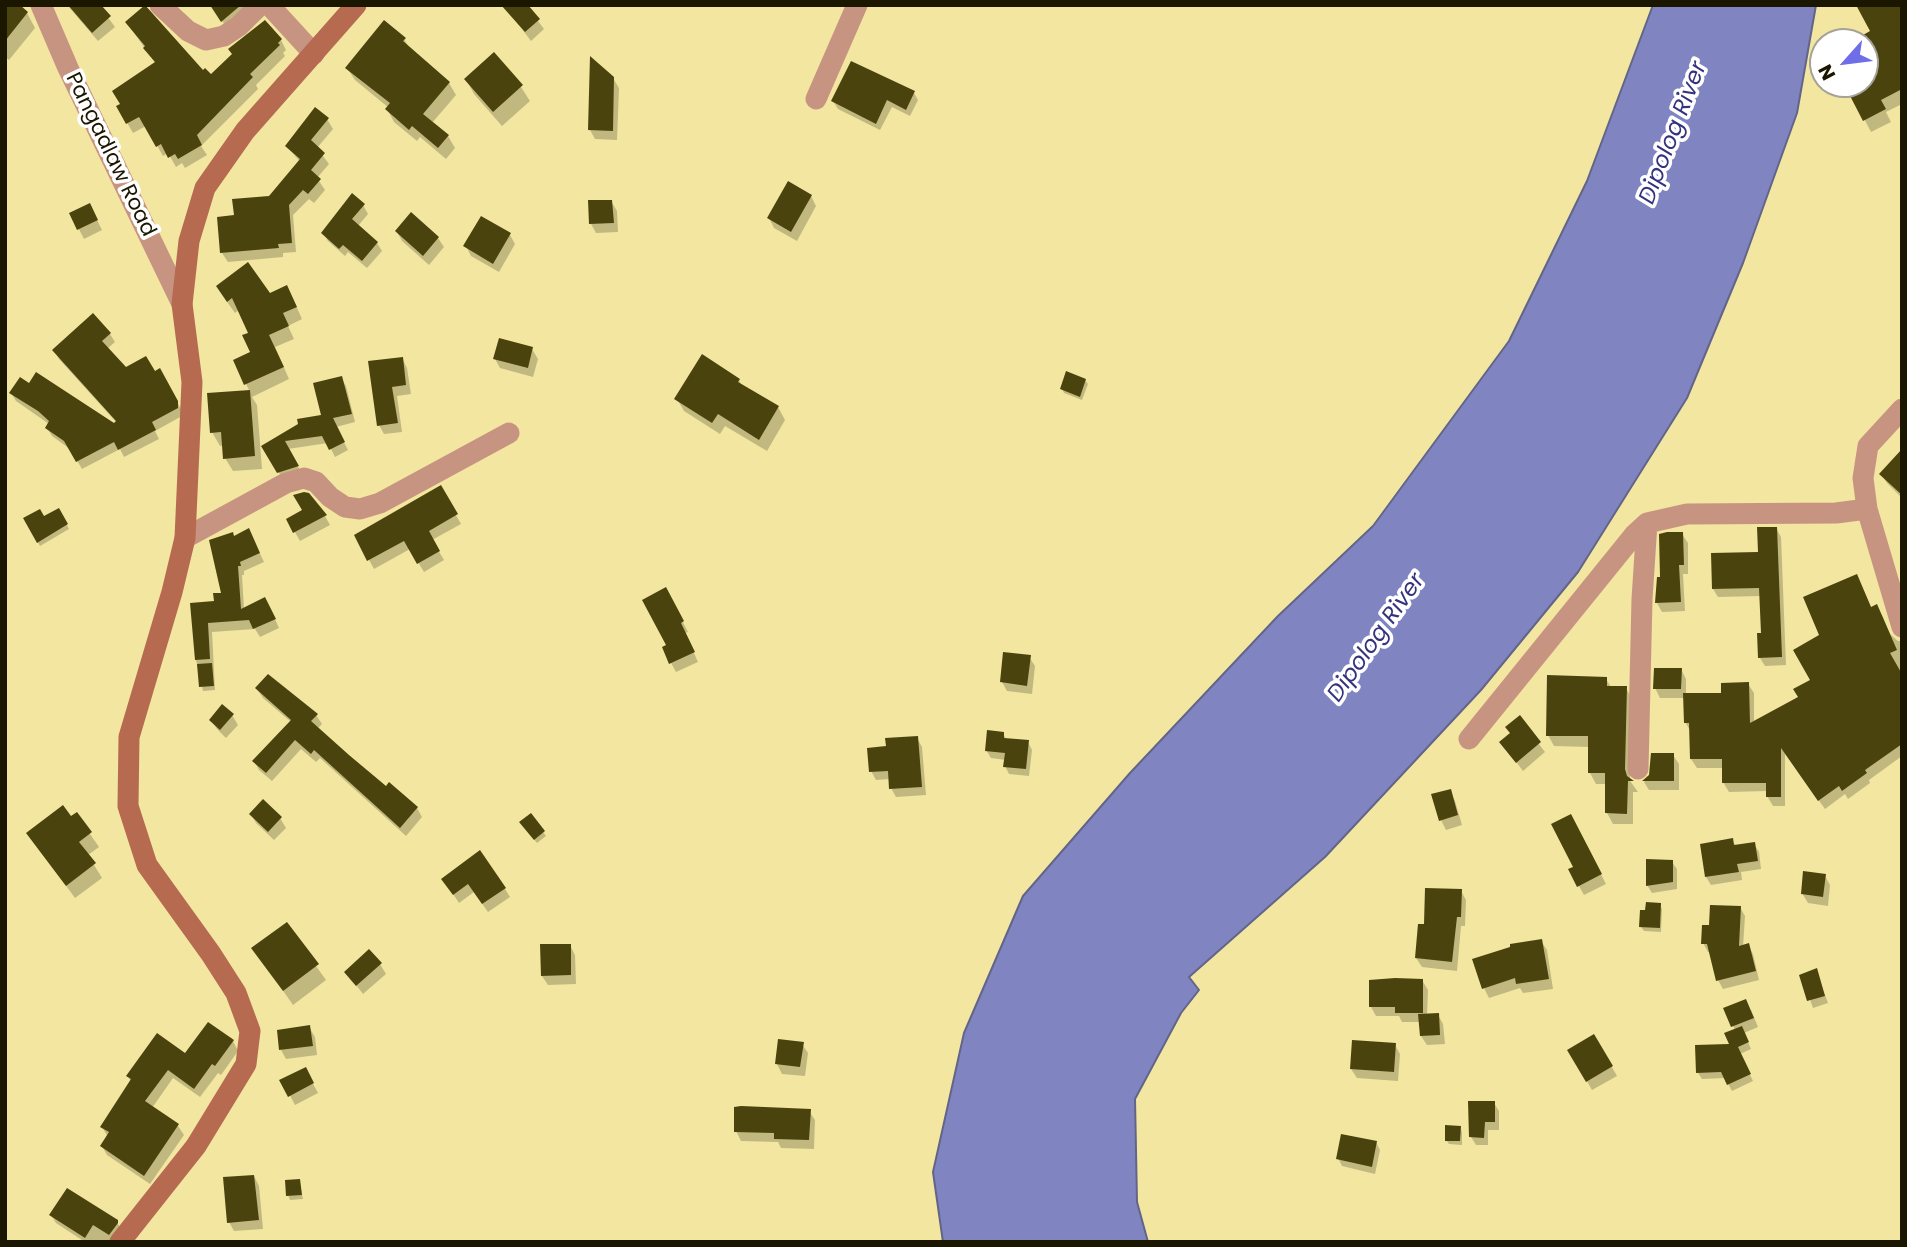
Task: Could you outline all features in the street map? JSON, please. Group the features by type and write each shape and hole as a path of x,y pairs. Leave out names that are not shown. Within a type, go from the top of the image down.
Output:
{"main road":[{"path":"120,1242 203,1134 246,1064 250,1031 236,993 147,864 128,806 129,737 172,592 185,538 192,382 182,304 189,241 205,188 245,131 356,5"}],"street":[{"name":"Pangadlaw Road","path":"41,5 68,68 182,304"},
{"path":"160,5 188,31 206,40 224,36 239,26 260,5"},
{"path":"269,5 314,54"},
{"path":"816,99 857,5"},
{"path":"1902,409 1868,446 1863,478 1867,509 1902,627"},
{"path":"185,538 286,483 304,478 316,482 330,497 345,507 360,509 370,506 509,433"},
{"path":"1469,739 1634,535 1647,523 1687,514 1836,513 1867,509"},
{"path":"1638,769 1642,599 1647,523"}],"water":[{"name":"Dipolog River","path":"1653,5 1816,5 1812,28 1809,28 1809,45 1797,113 1743,263 1687,398 1578,572 1481,690 1325,857 1189,977 1199,990 1181,1013 1135,1099 1137,1202 1148,1242 943,1242 933,1172 964,1033 1023,896 1130,773 1278,616 1373,526 1509,341 1587,181"}],"building":[{"path":"5,5 20,5 28,12 5,41"},
{"path":"68,5 101,5 111,16 92,33"},
{"path":"145,5 203,70 205,68 211,74 232,54 228,49 265,20 282,39 278,43 280,45 250,74 253,77 197,135 202,145 178,159 175,154 168,158 161,144 156,147 139,117 126,124 116,106 120,104 112,91 155,62 125,22"},
{"path":"210,5 241,5 221,22"},
{"path":"501,5 528,5 540,19 525,32"},
{"path":"1856,5 1902,5 1902,89 1881,100 1886,109 1863,121 1851,98 1879,98 1879,28 1868,28"},
{"path":"384,20 406,38 403,41 450,82 423,114 449,135 438,148 412,126 409,130 385,109 390,103 345,68"},
{"path":"494,52 523,85 493,112 464,79"},
{"path":"590,56 614,77 613,131 588,130"},
{"path":"851,61 915,91 906,110 887,100 876,124 831,101"},
{"path":"315,107 329,118 311,140 325,153 311,170 321,179 308,194 303,190 289,205 292,243 278,244 279,248 220,253 217,217 234,215 232,199 269,196 300,159 285,146"},
{"path":"788,181 812,195 791,232 767,218"},
{"path":"352,193 365,204 352,219 378,242 362,261 343,245 339,249 321,233"},
{"path":"588,200 612,200 614,223 589,224"},
{"path":"90,203 98,220 77,230 69,213"},
{"path":"411,212 439,237 423,256 395,231"},
{"path":"481,216 511,233 493,264 463,246"},
{"path":"248,262 270,293 287,285 297,307 283,313 289,326 269,335 284,367 244,385 233,360 250,352 242,335 248,333 232,298 227,302 216,286"},
{"path":"93,313 111,333 102,341 126,367 146,356 155,371 160,368 178,401 178,408 152,422 156,430 118,450 114,442 76,462 64,441 45,428 49,421 9,393 20,377 29,383 36,372 114,423 116,421 52,350"},
{"path":"499,338 533,347 528,368 493,359"},
{"path":"702,354 740,379 738,382 779,406 759,440 718,414 712,423 674,399"},
{"path":"403,357 406,385 392,387 398,423 377,426 368,361"},
{"path":"1066,371 1086,379 1080,397 1060,389"},
{"path":"342,376 352,414 333,418 345,442 329,450 322,436 285,441 299,466 277,473 261,446 298,424 297,419 321,415 313,383"},
{"path":"250,390 255,456 223,459 221,432 210,433 207,393"},
{"path":"1902,449 1902,495 1879,474"},
{"path":"441,485 458,514 429,531 440,551 417,564 404,541 367,561 354,535"},
{"path":"309,493 327,515 293,533 286,519 302,510 293,495"},
{"path":"59,508 68,524 37,543 23,518 40,509 44,516"},
{"path":"1757,527 1777,527 1782,657 1758,658 1757,633 1761,633 1759,588 1712,589 1711,553 1758,552"},
{"path":"249,528 260,553 240,562 241,566 238,566 241,609 265,597 276,619 253,629 249,620 208,623 210,659 195,660 190,603 214,601 213,593 221,593 209,540 233,532 234,536"},
{"path":"1683,532 1684,565 1679,565 1681,602 1655,603 1657,577 1660,577 1659,534"},
{"path":"1857,574 1871,607 1877,604 1897,650 1890,653 1902,674 1902,744 1865,770 1867,773 1842,791 1839,786 1818,801 1781,748 1781,797 1766,797 1766,783 1722,783 1722,759 1690,759 1689,723 1684,723 1683,693 1721,693 1721,683 1749,682 1750,723 1798,697 1793,689 1810,680 1793,650 1819,635 1803,597"},
{"path":"666,587 684,621 681,623 695,652 669,664 662,647 666,645 642,600"},
{"path":"1003,652 1031,655 1027,686 1000,682"},
{"path":"212,663 214,686 199,687 197,664"},
{"path":"1654,668 1682,668 1681,689 1653,689"},
{"path":"268,674 318,714 311,721 349,755 386,786 389,782 418,807 400,828 314,750 311,754 295,740 266,773 252,761 291,720 255,688"},
{"path":"1547,675 1607,677 1607,686 1627,686 1625,769 1627,776 1634,781 1628,781 1627,814 1605,813 1605,773 1588,773 1588,736 1546,736"},
{"path":"222,704 234,714 220,730 209,720"},
{"path":"1520,715 1541,742 1516,763 1499,742 1510,733 1505,727"},
{"path":"987,730 1004,732 1004,738 1029,740 1026,769 1003,767 1005,753 985,751"},
{"path":"918,736 922,787 889,789 888,771 869,772 867,748 886,746 885,738"},
{"path":"1651,753 1674,753 1674,781 1642,781 1649,775"},
{"path":"1451,789 1458,815 1439,821 1431,794"},
{"path":"263,799 282,817 268,832 249,814"},
{"path":"63,805 71,816 77,812 92,832 79,842 96,863 66,886 26,833"},
{"path":"531,813 545,831 534,840 519,822"},
{"path":"1571,814 1602,874 1577,887 1568,869 1573,867 1551,824"},
{"path":"1733,838 1734,845 1755,842 1758,861 1737,864 1739,872 1705,877 1700,844"},
{"path":"480,850 506,888 482,904 468,884 453,895 441,879"},
{"path":"1646,859 1673,860 1673,882 1646,886"},
{"path":"1803,871 1826,874 1823,897 1801,894"},
{"path":"1425,888 1462,889 1461,917 1457,917 1452,962 1415,958 1418,924 1424,924"},
{"path":"1646,902 1661,903 1660,928 1639,927 1640,910 1645,910"},
{"path":"1710,905 1741,906 1739,946 1749,943 1756,971 1716,981 1707,944 1701,944 1702,925 1709,925"},
{"path":"287,922 319,964 283,991 251,948"},
{"path":"1542,939 1549,979 1516,984 1515,978 1482,989 1472,959 1510,947 1510,944"},
{"path":"540,944 571,944 571,975 541,976"},
{"path":"369,949 382,963 356,986 344,972"},
{"path":"1817,968 1825,996 1807,1001 1799,975"},
{"path":"1423,979 1423,1013 1395,1013 1395,1007 1369,1007 1369,980"},
{"path":"1746,999 1754,1018 1731,1027 1723,1008"},
{"path":"1439,1013 1440,1035 1420,1036 1418,1014"},
{"path":"208,1022 234,1040 194,1089 168,1070 145,1101 179,1124 144,1176 100,1146 109,1132 100,1127 131,1079 126,1076 157,1033 185,1053"},
{"path":"310,1025 313,1046 279,1050 277,1030"},
{"path":"1742,1026 1749,1042 1738,1047 1751,1074 1727,1085 1721,1072 1696,1073 1695,1045 1729,1044 1724,1033"},
{"path":"1594,1034 1613,1066 1586,1082 1567,1050"},
{"path":"778,1039 804,1042 800,1067 775,1064"},
{"path":"1352,1040 1396,1043 1394,1072 1350,1069"},
{"path":"306,1067 314,1083 288,1097 279,1080"},
{"path":"1468,1101 1495,1101 1495,1122 1485,1122 1484,1138 1469,1137"},
{"path":"734,1107 811,1109 809,1140 774,1139 774,1133 734,1132"},
{"path":"1445,1125 1461,1126 1460,1141 1445,1141"},
{"path":"1341,1134 1377,1141 1372,1167 1336,1159"},
{"path":"254,1175 259,1220 227,1223 223,1177"},
{"path":"300,1179 302,1195 286,1196 285,1180"},
{"path":"67,1188 118,1220 109,1235 93,1225 85,1238 49,1215"}]}
